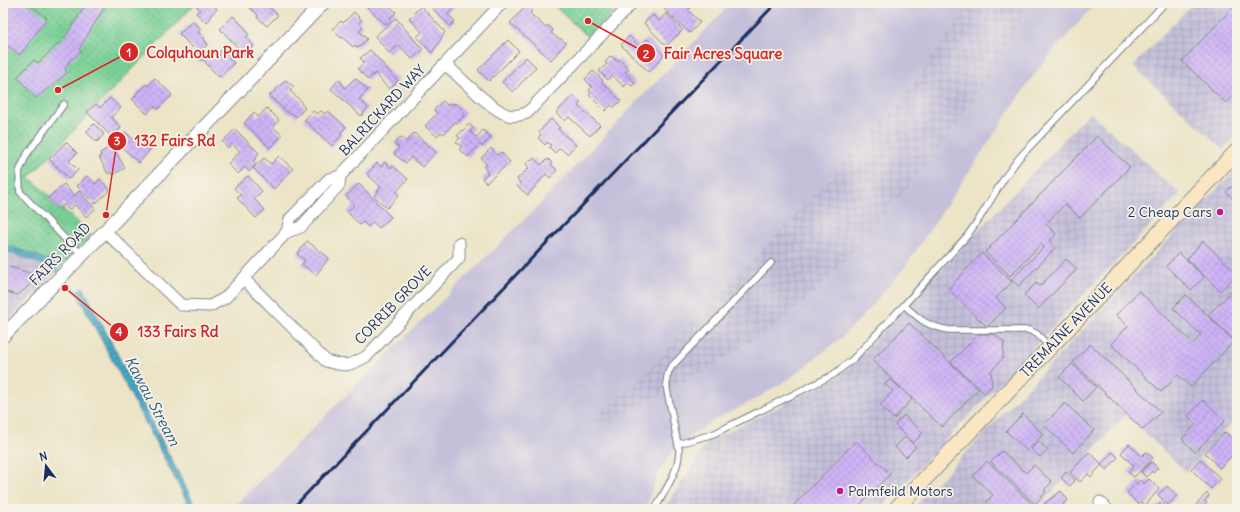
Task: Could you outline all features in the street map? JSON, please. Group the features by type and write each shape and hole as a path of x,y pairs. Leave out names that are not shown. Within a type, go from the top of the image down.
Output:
{"main road":[{"name":"TREMAINE AVENUE","path":"896,509 1237,151"}],"street":[{"name":"FAIRS ROAD","path":"3,336 322,3"},
{"name":"BALRICKARD WAY","path":"105,231 181,306 210,306 225,298 287,232 300,227 340,185 340,176 502,3"},
{"name":"BALRICKARD WAY","path":"445,64 495,109 509,116 518,116 527,113 632,3"},
{"name":"CORRIB GROVE","path":"244,279 326,361 340,365 354,364 368,356 459,258 459,243"}],"lane":[{"path":"678,444 713,434 824,380 833,375 853,359 968,236 1005,177 1019,158 1165,3"},
{"path":"64,104 27,154 19,172 20,192 71,245 83,254"},
{"path":"655,509 680,456 667,390 667,374 672,366 771,263"},
{"path":"904,305 919,319 937,328 949,330 1029,330 1037,334 1050,347"}],"shaded area":[{"path":"731,3 969,3 900,103 636,382 593,417 601,426 712,367 777,325 804,303 830,277 925,168 954,130 985,84 1030,3 1096,3 1049,56 1031,79 905,267 866,313 841,338 789,379 756,399 716,419 676,446 657,476 645,509 231,509 537,207"},
{"path":"969,3 1030,3 985,84 954,130 925,168 830,277 804,303 777,325 712,367 601,427 593,417 636,382 900,103"},
{"path":"1193,3 1237,3 1237,135 1223,149 1133,66"},
{"path":"1090,112 1180,194 880,509 664,509 708,441 820,387 839,376 857,359"},
{"path":"1237,168 1237,418 1186,472 1126,415 1036,509 912,509"},
{"path":"3,247 61,267 3,325"}],"green space":[{"path":"3,3 196,3 29,177 91,235 61,267 3,247"},
{"path":"551,3 622,3 589,38"}],"water":[{"path":"3,244 54,262 50,267 3,250"},
{"path":"83,287 197,509 191,509 76,292"}],"building":[{"path":"3,3 27,3 47,18 20,55 3,43"},
{"path":"87,3 107,3 79,49 81,51 73,59 71,58 65,70 67,73 36,98 17,77 34,60 38,63 65,37"},
{"path":"215,3 217,5 215,6 217,9 206,23 196,13 200,10 195,4"},
{"path":"250,3 271,3 268,6 278,15 267,26 247,5"},
{"path":"363,3 387,3 396,12 385,24"},
{"path":"431,3 459,3 448,14 455,21 450,26 429,5"},
{"path":"663,3 686,3 691,8 688,10 700,22 690,33 661,6"},
{"path":"1237,3 1237,92 1226,103 1182,61"},
{"path":"421,6 445,32 432,53 417,37 422,32 409,18"},
{"path":"526,6 532,11 530,13 546,28 548,25 553,30 551,33 566,43 551,60 510,23"},
{"path":"354,12 362,20 359,23 363,27 359,31 367,39 358,48 355,45 353,47 332,29 341,21 343,23"},
{"path":"666,13 683,30 666,46 644,23 653,15 659,21"},
{"path":"233,16 246,29 245,30 249,35 246,37 254,46 245,55 220,29"},
{"path":"396,18 423,50 412,59 399,45 389,53 375,36"},
{"path":"193,21 201,29 198,32 208,44 200,52 205,57 201,61 195,55 198,53 179,34"},
{"path":"629,36 639,46 647,39 664,55 649,72 621,45"},
{"path":"508,40 519,51 489,81 478,70"},
{"path":"223,49 234,63 219,77 203,60 212,51 218,57 220,55 218,53"},
{"path":"370,50 398,81 389,89 375,73 368,80 358,69 364,62 360,58"},
{"path":"611,56 616,60 620,60 629,69 625,72 635,83 632,86 628,83 624,87 612,75 608,80 599,71 607,64 605,62"},
{"path":"526,57 536,67 513,92 502,82"},
{"path":"593,71 621,101 614,107 611,105 605,111 589,95 591,92 589,90 592,87 585,79"},
{"path":"155,78 172,95 158,109 154,106 147,114 132,99 146,84 148,86"},
{"path":"355,78 368,90 359,99 368,108 361,116 331,89 339,79 345,88"},
{"path":"286,80 294,87 290,91 302,102 301,103 305,108 296,117 292,113 290,114 269,96"},
{"path":"573,95 581,103 578,106 600,125 590,136 569,117 565,121 556,113"},
{"path":"110,98 121,108 111,117 121,128 112,137 87,112 96,104 100,108"},
{"path":"443,101 448,106 451,103 453,105 454,103 456,105 457,104 465,112 463,114 464,116 457,123 455,122 444,134 441,132 437,136 425,126 437,113 434,110"},
{"path":"267,108 279,120 273,127 282,135 270,148 244,123 254,112 258,117"},
{"path":"313,111 317,114 321,111 325,114 328,111 346,127 340,133 342,135 332,146 304,120"},
{"path":"551,119 560,128 558,129 576,145 567,154 560,148 555,153 549,147 551,145 547,142 545,145 538,138 541,135 539,132"},
{"path":"94,124 104,134 97,142 86,132"},
{"path":"469,124 473,128 470,132 477,137 483,130 491,137 482,147 480,144 468,157 459,149 462,147 456,142 460,138 457,136"},
{"path":"235,129 259,153 253,161 256,164 249,172 245,167 238,174 228,164 240,151 232,144 228,148 222,142"},
{"path":"125,132 141,146 146,141 152,147 139,163 113,139 117,134 120,137"},
{"path":"414,133 436,152 422,167 411,157 406,163 394,154 399,148 394,144 400,137 406,142"},
{"path":"1097,136 1130,167 1080,218 1065,204 1046,224 1056,234 1049,241 1056,247 1019,286 1011,280 1044,247 1041,244 1010,276 985,252"},
{"path":"66,142 77,153 69,161 78,170 69,179 49,159"},
{"path":"112,146 125,168 113,175 111,172 108,174 99,157 101,156 100,153"},
{"path":"491,148 497,155 501,152 510,162 486,183 482,178 488,173 484,167 487,165 481,158"},
{"path":"279,156 293,169 274,189 253,168 264,158 271,164"},
{"path":"534,158 541,165 548,159 557,170 550,178 546,174 528,195 517,186 520,183 517,179 529,168 526,164"},
{"path":"385,162 391,168 393,166 408,179 396,192 399,195 387,208 374,196 381,187 367,174 377,163 381,167"},
{"path":"87,176 95,184 100,179 110,190 95,204 77,186"},
{"path":"248,176 262,191 254,199 265,210 256,218 237,198 241,195 234,188"},
{"path":"1237,181 1237,202 1226,192"},
{"path":"64,184 74,196 79,191 95,209 86,217 75,205 69,210 64,204 59,210 48,198"},
{"path":"359,184 391,217 379,228 373,222 368,227 363,222 360,225 347,212 354,205 346,196"},
{"path":"307,241 329,258 316,275 302,264 305,260 297,254"},
{"path":"1203,241 1237,274 1220,291 1187,259"},
{"path":"982,253 1012,282 996,298 1006,308 987,327 948,289"},
{"path":"1179,253 1204,277 1191,290 1166,266"},
{"path":"1066,259 1077,269 1038,309 1024,295 1036,283 1040,286"},
{"path":"3,265 40,276 18,295 3,291"},
{"path":"1139,291 1193,343 1201,335 1173,308 1186,295 1234,341 1191,387 1178,375 1161,392 1111,344 1128,326 1116,315"},
{"path":"1231,292 1237,299 1237,343 1208,315"},
{"path":"909,323 978,389 942,427 872,360"},
{"path":"979,334 994,334 1004,342 1003,358 991,371 992,386 984,393 951,362"},
{"path":"1090,344 1161,412 1143,430 1073,362"},
{"path":"1072,364 1096,387 1083,401 1059,377"},
{"path":"890,379 912,399 894,419 880,405 893,391 885,385"},
{"path":"1203,400 1225,421 1195,452 1182,439 1196,424 1188,416"},
{"path":"1065,403 1094,430 1073,453 1044,425"},
{"path":"1023,414 1043,434 1027,451 1006,431"},
{"path":"904,415 923,433 913,443 895,425"},
{"path":"1225,432 1237,443 1237,450 1220,468 1205,453"},
{"path":"905,437 916,447 906,457 895,447"},
{"name":"Palmfeild Motors","path":"856,441 890,474 856,509 790,509"},
{"path":"1039,441 1048,450 1040,457 1031,449"},
{"path":"1129,444 1142,456 1146,452 1153,458 1134,477 1128,472 1134,466 1121,453"},
{"path":"1002,451 1026,473 1034,465 1052,482 1044,490 1046,492 1035,504 991,462"},
{"path":"1089,452 1102,464 1091,477 1088,474 1080,482 1070,473"},
{"path":"1112,452 1118,457 1107,470 1101,465"},
{"path":"1200,459 1221,479 1211,489 1191,469"},
{"path":"987,461 1033,505 1029,509 993,509 986,502 993,495 973,476"},
{"path":"1151,462 1158,468 1146,477 1141,472"},
{"path":"1066,472 1075,480 1070,486 1061,478"},
{"path":"1149,479 1159,489 1145,506 1141,502 1138,504 1127,493 1140,480 1144,484"},
{"path":"1167,486 1177,495 1168,505 1158,495"},
{"path":"1061,491 1068,500 1063,504 1067,509 1048,509 1044,504"},
{"path":"1207,493 1209,496 1205,501 1207,503 1200,509 1196,505"},
{"path":"1162,502 1169,509 1155,509"}],"waterway":[{"name":"Kawau Stream","path":"50,263 58,272"},
{"name":"Kawau Stream","path":"71,286 79,295"}],"railway":[{"path":"292,509 776,3"}],"place":[{"name":"Fair Acres Square","path":"588,21"},
{"name":"Colquhoun Park","path":"58,90"},
{"name":"2 Cheap Cars","path":"1220,212"},
{"name":"132 Fairs Rd","path":"106,215"},
{"name":"133 Fairs Rd","path":"65,288"},
{"name":"Palmfeild Motors","path":"840,491"}]}
